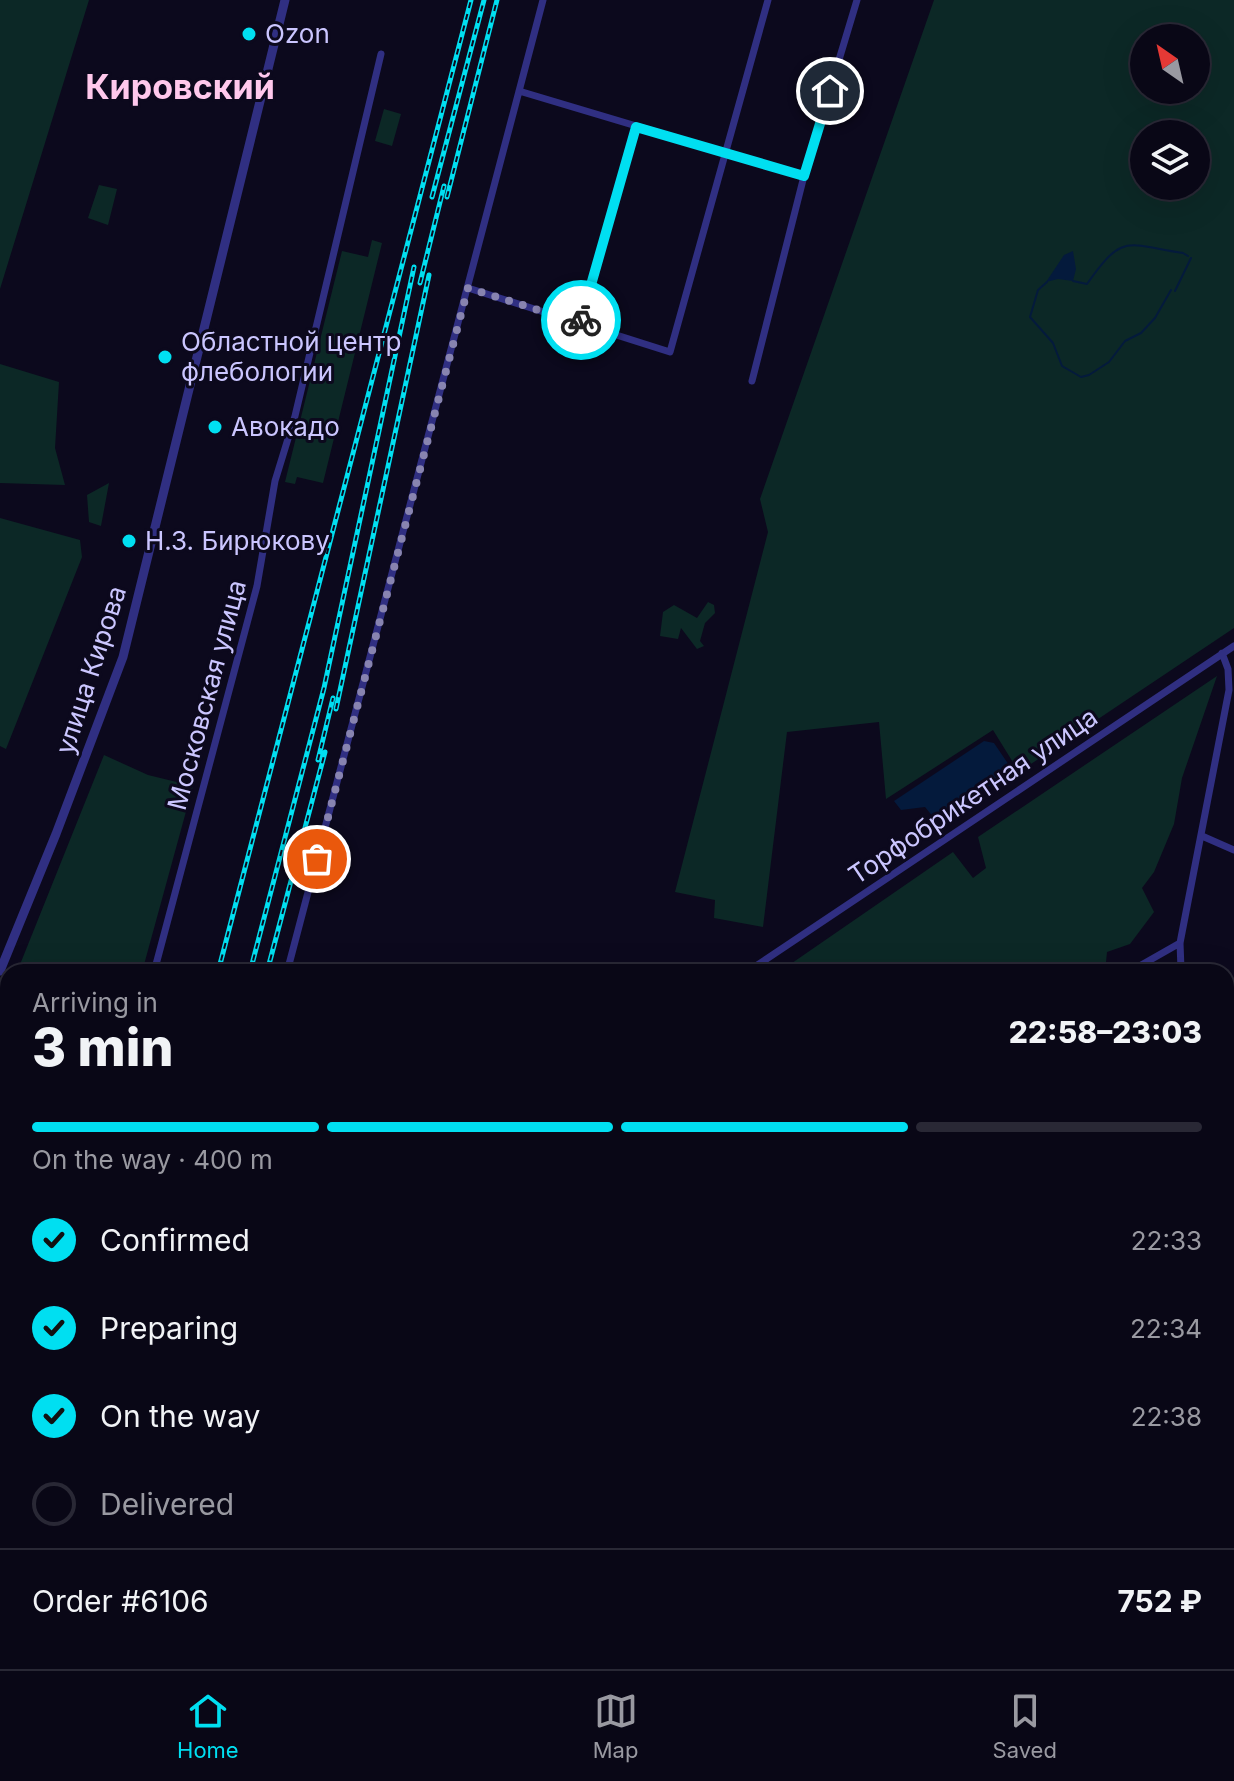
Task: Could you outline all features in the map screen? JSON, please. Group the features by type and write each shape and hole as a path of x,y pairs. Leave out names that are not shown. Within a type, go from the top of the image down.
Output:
{"street":[{"name":"улица Кирова","path":"3,964 123,657 285,0"},
{"path":"289,964 543,0"},
{"path":"468,288 670,352 768,0"},
{"path":"752,381 804,176 857,0"},
{"name":"Московская улица","path":"156,964 257,586 275,481 295,416 381,54"},
{"path":"519,91 804,176"},
{"path":"580,323 636,127"},
{"name":"Торфобрикетная улица","path":"759,964 1234,646"},
{"path":"1181,964 1180,943 1229,690 1228,669 1222,653"},
{"path":"1202,836 1234,850"},
{"path":"1143,964 1180,943"}],"green space":[{"path":"0,0 89,0 0,289"},
{"path":"934,0 1234,0 1234,628 1019,772 993,730 886,799 879,722 787,732 763,927 714,918 715,900 675,892 768,532 760,499"},
{"path":"384,109 401,114 392,146 375,141"},
{"path":"99,185 117,189 108,225 88,218"},
{"path":"372,240 382,243 323,483 297,477 295,484 285,482 342,251 368,257"},
{"path":"0,364 59,382 55,448 65,485 0,483"},
{"path":"109,483 101,526 89,522 87,495"},
{"path":"0,518 80,540 82,557 6,749 0,746"},
{"path":"708,602 714,605 715,613 705,623 700,641 704,646 697,649 681,628 678,639 660,636 663,612 674,605 697,618"},
{"path":"1217,676 1182,778 1174,824 1154,872 1142,888 1154,912 1130,944 1107,952 1106,964 791,964 953,852 973,878 986,868 978,837"},
{"path":"104,755 148,775 193,786 144,964 20,964"}],"water":[{"path":"1073,251 1076,269 1073,281 1058,279 1046,282 1064,255"},
{"path":"984,741 994,743 1013,771 945,815 934,818 925,807 901,810 894,801"}],"waterway":[{"path":"1073,281 1087,284 1109,256 1127,246 1137,245 1188,256"},
{"path":"1175,291 1191,258"},
{"path":"1047,282 1038,290 1030,317 1053,343 1062,366 1081,377 1109,362 1125,341 1141,333 1155,318 1171,290"}],"railway":[{"path":"220,964 471,0"},
{"path":"432,197 484,0"},
{"path":"447,197 497,0"},
{"path":"420,283 444,186"},
{"path":"252,964 324,688 414,267"},
{"path":"336,709 429,275"},
{"path":"318,760 333,698"},
{"path":"269,964 325,752"}],"way so far":[{"path":"317,859 468,288 580,323 581,320"}],"place":[{"name":"Ozon","path":"249,34"},
{"name":"Областной центр флебологии","path":"165,357"},
{"name":"Авокадо","path":"215,427"},
{"name":"Н.З. Бирюкову","path":"129,541"}],"district":[{"name":"Кировский","path":"180,87"}],"route":[{"path":"581,320 636,127 804,176 830,91"}]}
